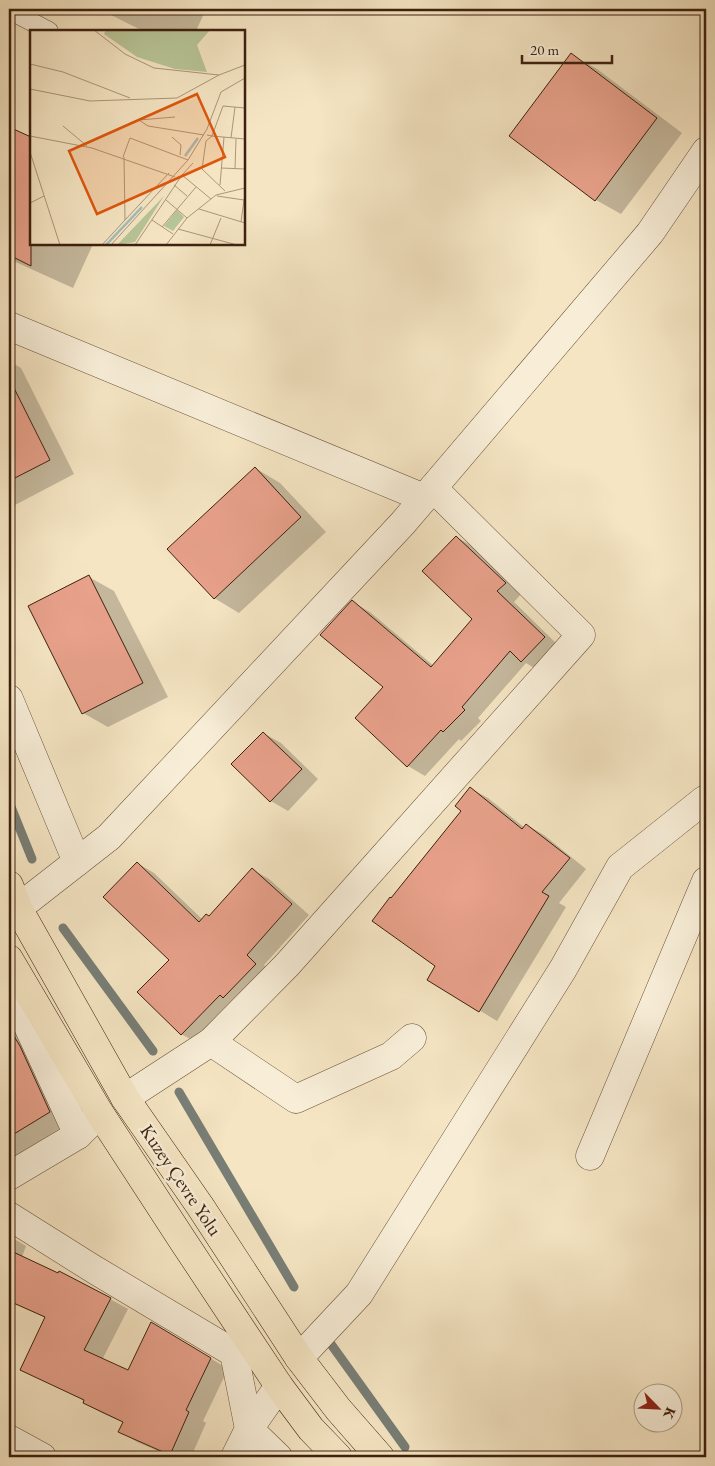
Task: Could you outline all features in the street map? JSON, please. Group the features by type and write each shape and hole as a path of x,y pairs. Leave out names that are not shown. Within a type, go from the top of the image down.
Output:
{"main road":[{"name":"Kuzey Çevre Yolu","path":"14,896 125,1098 200,1206 299,1358 338,1409 380,1457"},
{"name":"Kuzey Çevre Yolu","path":"9,959 99,1112 279,1386 312,1429 338,1457"}],"street":[{"path":"14,896 77,862 109,837 396,531 650,233 706,151"},
{"path":"674,198 706,180"},
{"path":"9,326 429,493 581,635 287,965 210,1042 125,1098"},
{"path":"9,699 77,862"},
{"path":"299,1358 359,1294 563,969 620,867 706,800"},
{"path":"590,1156 706,881"},
{"path":"9,985 78,1136"},
{"path":"210,1042 296,1099 390,1056 412,1038"},
{"path":"9,1176 78,1136 99,1112"},
{"path":"9,1216 234,1353 249,1429 278,1457"},
{"path":"234,1457 249,1429 279,1386"},
{"path":"9,1439 42,1457"}],"lane":[{"path":"9,10 47,30"}],"building":[{"path":"571,53 657,118 595,201 509,136"},
{"path":"9,127 30,137 31,266 9,255"},
{"path":"9,378 50,460 9,481"},
{"path":"255,467 301,517 214,599 167,549"},
{"path":"456,536 506,583 497,591 545,637 521,662 510,651 462,707 465,710 443,732 441,730 407,767 355,718 383,687 320,635 352,600 431,667 472,619 422,571"},
{"path":"89,575 143,683 82,714 28,606"},
{"path":"263,732 302,769 270,802 231,764"},
{"path":"470,787 522,829 526,824 570,858 542,892 549,896 479,1012 427,980 435,966 372,921 461,811 455,806"},
{"path":"137,862 199,922 206,914 209,916 252,868 292,904 247,955 256,964 223,998 220,995 181,1035 137,992 169,960 103,897"},
{"path":"9,1028 20,1046 50,1112 9,1137"},
{"path":"9,1250 58,1273 59,1271 111,1298 84,1350 128,1370 151,1322 211,1358 186,1410 189,1412 170,1455 118,1432 123,1422 83,1403 84,1400 20,1370 45,1317 9,1301"}],"waterway":[{"path":"9,802 32,859"},
{"path":"63,928 153,1051"},
{"path":"179,1092 294,1287"},
{"path":"328,1340 405,1447"}]}
